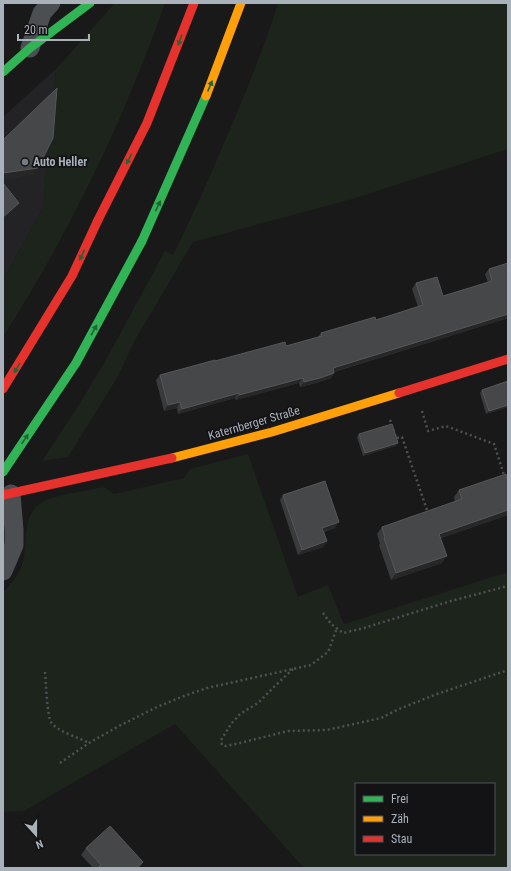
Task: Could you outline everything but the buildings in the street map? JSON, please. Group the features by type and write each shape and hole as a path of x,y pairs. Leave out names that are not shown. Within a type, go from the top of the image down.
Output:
{"main road":[{"path":"3,72 30,48 90,3"},
{"path":"3,389 72,276 98,220 147,123 172,63 194,3"},
{"path":"3,472 76,364 142,241 177,166 221,59 241,3"},
{"name":"Katernberger Straße","path":"7,495 192,453 270,432 383,399 508,359"}],"street":[{"path":"30,48 42,13 51,3"},
{"path":"3,571 14,545 14,530 7,495"}],"path":[{"path":"428,431 446,426 494,444 504,475"},
{"path":"396,438 402,437 429,514"},
{"path":"323,613 331,624 343,633 508,586"},
{"path":"60,763 89,743 157,707 184,696 207,688 311,665 328,652 336,628"},
{"path":"293,669 258,704 240,714 231,724 221,740 222,744 226,746 288,731 327,730 381,718 437,694 508,670"},
{"path":"45,672 51,722 59,729 89,743"}],"shaded area":[{"path":"115,3 165,3 132,90 94,174 51,257 3,337 3,280 43,208 56,69"},
{"path":"278,3 508,3 508,149 352,199 193,242 135,340 117,378 68,457 42,461 103,365 165,251 173,255 239,108 265,43"},
{"name":"Auto Heller","path":"56,69 43,208 3,280 3,117"},
{"path":"248,454 298,597 328,585 344,624 508,572 508,868 304,868 175,724 24,811 3,812 3,593 21,569 24,557 28,521 31,513 36,506 57,496 104,487 114,494 184,478 190,469"}],"traffic: fast":[{"path":"3,72 30,48 90,3"},
{"path":"142,241 206,96"},
{"path":"3,472 76,363 142,241"}],"traffic: slow":[{"path":"206,96 241,3"},
{"path":"172,458 272,432 399,393"}],"traffic: jam":[{"path":"98,220 147,123 194,3"},
{"path":"3,389 72,276 98,220"},
{"path":"399,393 508,359"},
{"path":"3,495 172,458"}],"place":[{"name":"Auto Heller","path":"25,162"}]}
